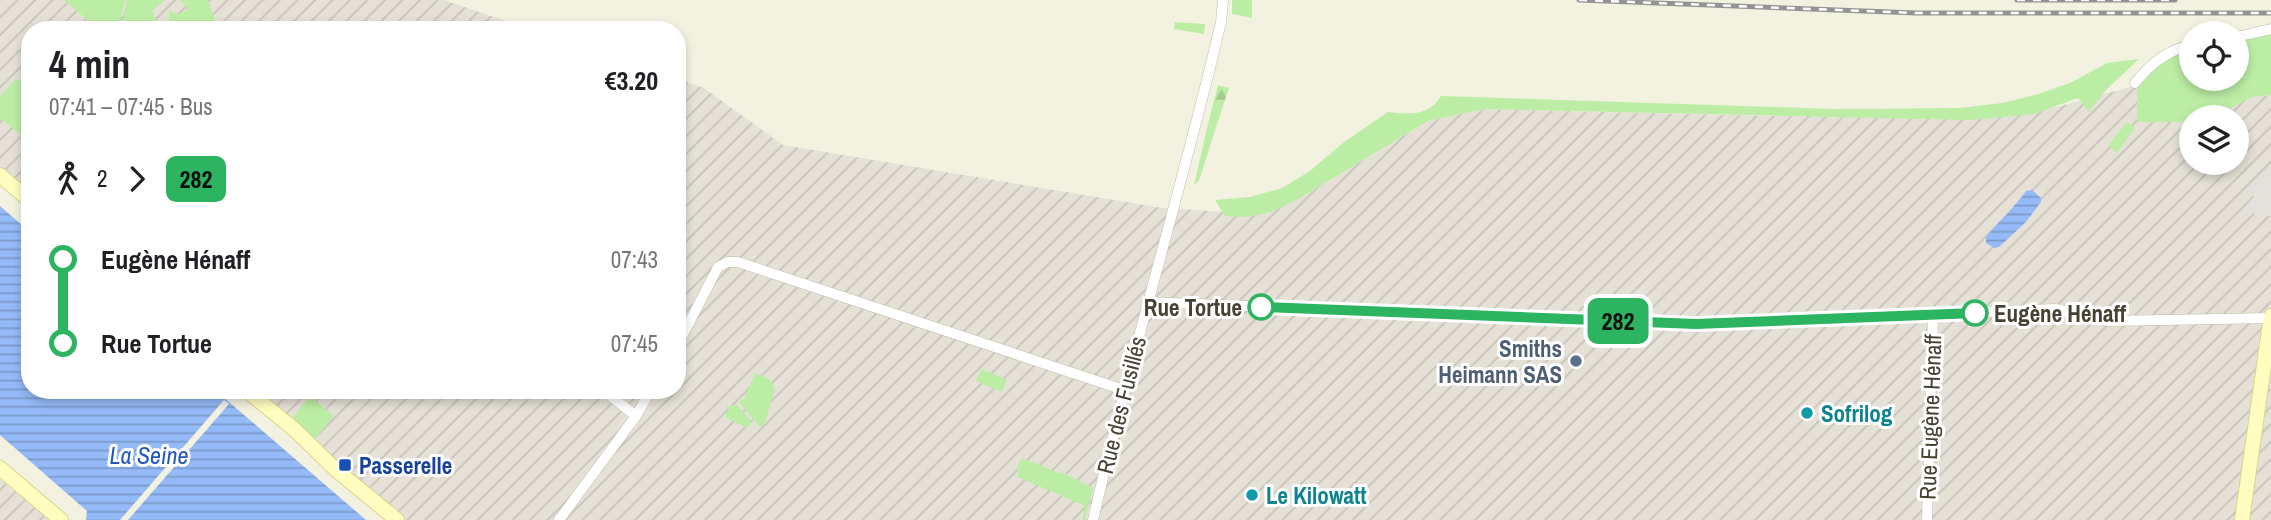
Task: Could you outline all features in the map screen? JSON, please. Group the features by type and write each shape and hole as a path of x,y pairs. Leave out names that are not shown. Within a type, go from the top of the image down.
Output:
{"main road":[{"path":"0,175 21,193"},
{"path":"0,186 21,204"},
{"path":"2242,520 2271,317"},
{"path":"249,399 386,520"},
{"path":"257,399 397,520"},
{"path":"0,468 61,520"}],"street":[{"name":"Rue des Fusillés","path":"1093,520 1124,390 1205,88 1223,14 1223,0"},
{"path":"2249,34 2271,29"},
{"path":"2135,83 2145,70 2163,55 2179,48"},
{"path":"686,329 718,267 728,262 738,262 1124,390"},
{"path":"1147,302 1696,324 2055,309 2109,321 2271,317"},
{"name":"Rue Eugène Hénaff","path":"1927,520 1933,315"},
{"path":"614,399 636,416"},
{"path":"559,520 646,399"}],"shaded area":[{"path":"0,0 444,0 506,21 21,21 21,184 0,166"},
{"path":"686,82 704,88 783,145 1163,208 1256,214 1300,198 1428,121 1485,109 1773,116 1991,117 2061,106 2137,85 2137,122 2179,122 2179,175 2249,175 2249,105 2236,105 2252,97 2271,95 2271,520 403,520 263,399 686,399"},
{"path":"2271,166 2271,216 2248,213 2250,201 2254,197 2248,188"},
{"path":"0,479 37,510 49,520 0,520"}],"green space":[{"path":"64,0 125,0 120,21 88,21"},
{"path":"127,0 165,0 152,11 157,21 123,21"},
{"path":"180,0 208,0 215,21 169,21 169,10 178,14 186,11 186,6"},
{"path":"1232,0 1252,0 1252,18 1232,14"},
{"path":"1175,22 1205,24 1204,34 1174,29"},
{"path":"2271,33 2271,95 2252,97 2236,105 2179,105 2179,122 2137,122 2137,85 2146,73 2179,53 2179,91 2249,91 2249,37"},
{"path":"2139,59 2106,90 2089,112 2078,98 2034,114 1971,120 1485,109 1428,121 1300,198 1273,211 1249,217 1225,216 1215,200 1250,197 1282,188 1310,171 1344,142 1388,112 1418,113 1430,108 1441,96 1835,109 1960,108 2002,103 2035,95 2070,83 2107,63"},
{"path":"16,79 21,82 21,135 0,118 0,96"},
{"path":"1218,85 1229,88 1216,127 1208,124"},
{"path":"2126,123 2133,125 2134,129 2117,153 2109,147 2110,143"},
{"path":"1208,124 1216,127 1199,181 1194,185"},
{"path":"981,369 1007,380 1002,392 976,381"},
{"path":"755,373 770,379 775,390 764,425 760,427 739,402 744,399"},
{"path":"308,399 314,399 334,416 314,440 291,420"},
{"path":"730,405 737,405 752,422 747,428 725,417"},
{"path":"1022,458 1063,473 1093,488 1085,520 1082,520 1085,506 1018,477 1018,464"}],"water":[{"path":"2032,190 2041,198 2041,202 2026,222 1999,247 1994,248 1986,243 1986,237 1991,231 2026,191"},
{"name":"La Seine","path":"0,206 21,224 21,399 225,399 366,520 86,520 87,511 0,435"}],"pier":[{"path":"224,400 229,404 128,520 120,520"}],"railway":[{"path":"1579,0 1916,13 2271,13"},
{"path":"2017,0 2175,0"}],"bus line":[{"name":"282","path":"1261,307 1696,324 1975,313"}],"place":[{"name":"Rue Tortue","path":"1261,307"},
{"name":"Eugène Hénaff","path":"1975,313"},
{"name":"Smiths Heimann SAS","path":"1576,361"},
{"name":"Sofrilog","path":"1807,413"},
{"name":"Passerelle","path":"345,465"},
{"name":"Le Kilowatt","path":"1252,495"}]}
